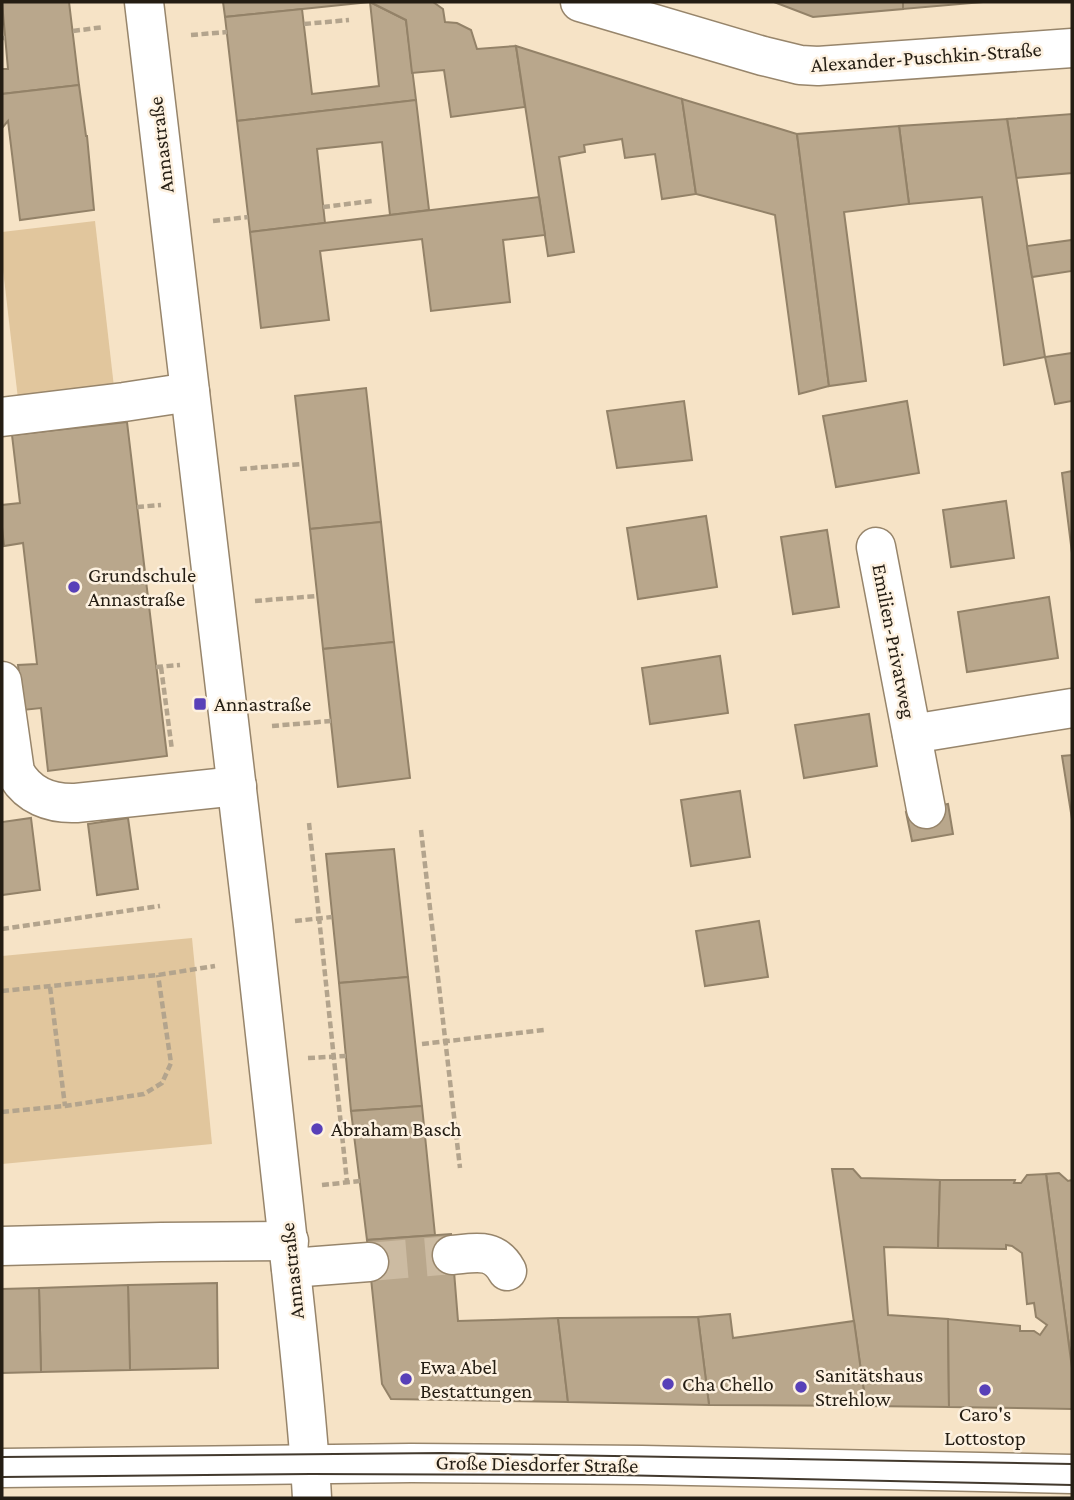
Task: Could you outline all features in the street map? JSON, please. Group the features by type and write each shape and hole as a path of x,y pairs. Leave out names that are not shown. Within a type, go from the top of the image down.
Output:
{"street":[{"name":"Annastraße","path":"144,2 296,1304 311,1481"},
{"name":"Alexander-Puschkin-Straße","path":"580,2 800,65 818,66 1072,48"},
{"path":"2,417 190,391"},
{"name":"Emilien-Privatweg","path":"876,547 926,808"},
{"path":"2,681 15,772 34,794 66,804 237,786"},
{"name":"Emilien-Privatweg","path":"912,734 1072,708"},
{"path":"2,1246 290,1255 369,1262"},
{"path":"452,1255 486,1253 499,1259 507,1271"},
{"name":"Große Diesdorfer Straße","path":"2,1468 311,1481 411,1462 642,1465 974,1485 1072,1474"}],"path":[{"path":"304,24 349,20"},
{"path":"323,207 372,201"},
{"path":"200,472 302,464"},
{"path":"215,605 317,596"},
{"path":"161,667 177,792"},
{"path":"230,730 331,721"},
{"path":"309,823 347,1182 360,1181"},
{"path":"421,830 460,1168"},
{"path":"2,929 160,906"},
{"path":"319,918 332,917"},
{"path":"2,991 158,975 257,960"},
{"path":"2,1112 144,1094 162,1083 171,1063 158,975"},
{"path":"50,987 65,1106"},
{"path":"422,1044 544,1030"},
{"path":"334,1056 346,1056"}],"shaded area":[{"path":"95,221 114,387 18,399 2,261 2,232"},
{"path":"192,938 212,1144 2,1164 2,956"}],"building":[{"path":"2,2 69,2 79,85 2,94 2,69 8,69"},
{"path":"223,2 370,2 225,17"},
{"path":"370,2 406,20 416,100 237,121 225,17 302,9 312,94 379,86"},
{"path":"370,2 433,2 443,9 445,22 457,23 471,30 477,49 516,46 525,107 451,117 444,70 412,73 406,20"},
{"path":"774,2 903,2 903,9 813,17"},
{"path":"903,2 983,2 903,9"},
{"path":"516,46 682,99 696,194 662,199 655,154 625,158 622,139 584,145 585,152 559,157 574,252 548,256"},
{"path":"79,85 94,210 20,220 8,121 2,128 2,94"},
{"path":"682,99 797,134 829,386 799,394 775,215 696,194"},
{"path":"416,100 429,210 390,215 382,142 317,149 325,223 250,232 237,121"},
{"path":"1072,114 1072,173 1016,178 1007,119"},
{"path":"1007,119 1045,357 1004,365 982,197 909,204 899,126"},
{"path":"899,126 909,204 844,212 866,381 829,386 797,134"},
{"path":"539,197 545,235 503,240 510,302 431,311 422,239 320,251 329,320 261,328 250,232"},
{"path":"1072,240 1072,271 1032,277 1027,246"},
{"path":"1072,353 1072,401 1055,404 1045,357"},
{"path":"366,388 381,522 310,529 295,396"},
{"path":"684,401 692,460 617,468 607,411"},
{"path":"907,401 919,473 836,487 823,416"},
{"path":"127,422 167,756 48,771 41,708 23,710 18,665 37,664 23,543 4,546 2,505 20,503 12,435"},
{"path":"1072,471 1072,553 1062,473"},
{"path":"1006,501 1014,558 951,567 943,510"},
{"path":"706,516 717,587 638,599 627,528"},
{"path":"381,522 394,642 323,649 310,529"},
{"path":"827,530 839,607 793,614 781,537"},
{"path":"1049,597 1058,658 967,672 958,612"},
{"path":"394,642 410,778 338,787 323,649"},
{"path":"720,656 728,713 650,724 642,668"},
{"path":"869,714 877,766 804,778 795,725"},
{"path":"1072,755 1072,819 1062,756"},
{"path":"740,791 750,857 691,866 681,800"},
{"path":"948,804 953,834 912,841 906,812"},
{"path":"31,818 40,890 2,895 2,822"},
{"path":"128,818 138,889 97,895 88,824"},
{"path":"394,849 408,977 339,983 326,854"},
{"path":"759,921 768,977 705,986 696,931"},
{"path":"408,977 422,1106 351,1111 339,983"},
{"path":"422,1106 435,1235 367,1240 351,1111"},
{"path":"832,1169 853,1169 861,1178 940,1180 938,1248 884,1247 888,1315 948,1319 949,1407 866,1406"},
{"path":"1059,1173 1068,1181 1072,1180 1072,1368 1046,1174"},
{"path":"1046,1174 1072,1368 1072,1409 949,1407 948,1319 1020,1326 1020,1331 1034,1331 1040,1335 1047,1325 1036,1317 1034,1303 1027,1304 1022,1253 1006,1245 1006,1249 938,1248 940,1180 1015,1180 1014,1183 1021,1183 1027,1175"},
{"path":"451,1234 458,1321 558,1318 568,1402 391,1399 382,1384 367,1240"},
{"path":"217,1283 218,1368 130,1370 128,1285"},
{"path":"128,1285 130,1370 41,1372 39,1288"},
{"path":"39,1288 41,1372 2,1373 2,1289"},
{"path":"730,1314 733,1338 854,1321 866,1406 709,1405 698,1317"},
{"path":"698,1317 709,1405 568,1402 558,1318"}],"tunnel":[{"path":"369,1262 452,1255"}],"tram line":[{"path":"2,1457 443,1453 1072,1464"},
{"path":"2,1477 614,1475 1072,1485"}],"place":[{"name":"Grundschule Annastraße","path":"74,587"},
{"name":"Annastraße","path":"200,704"},
{"name":"Abraham Basch","path":"317,1129"},
{"name":"Ewa Abel Bestattungen","path":"406,1379"},
{"name":"Cha Chello","path":"668,1384"},
{"name":"Sanitätshaus Strehlow","path":"801,1387"},
{"name":"Caro's Lottostop","path":"985,1390"}]}
